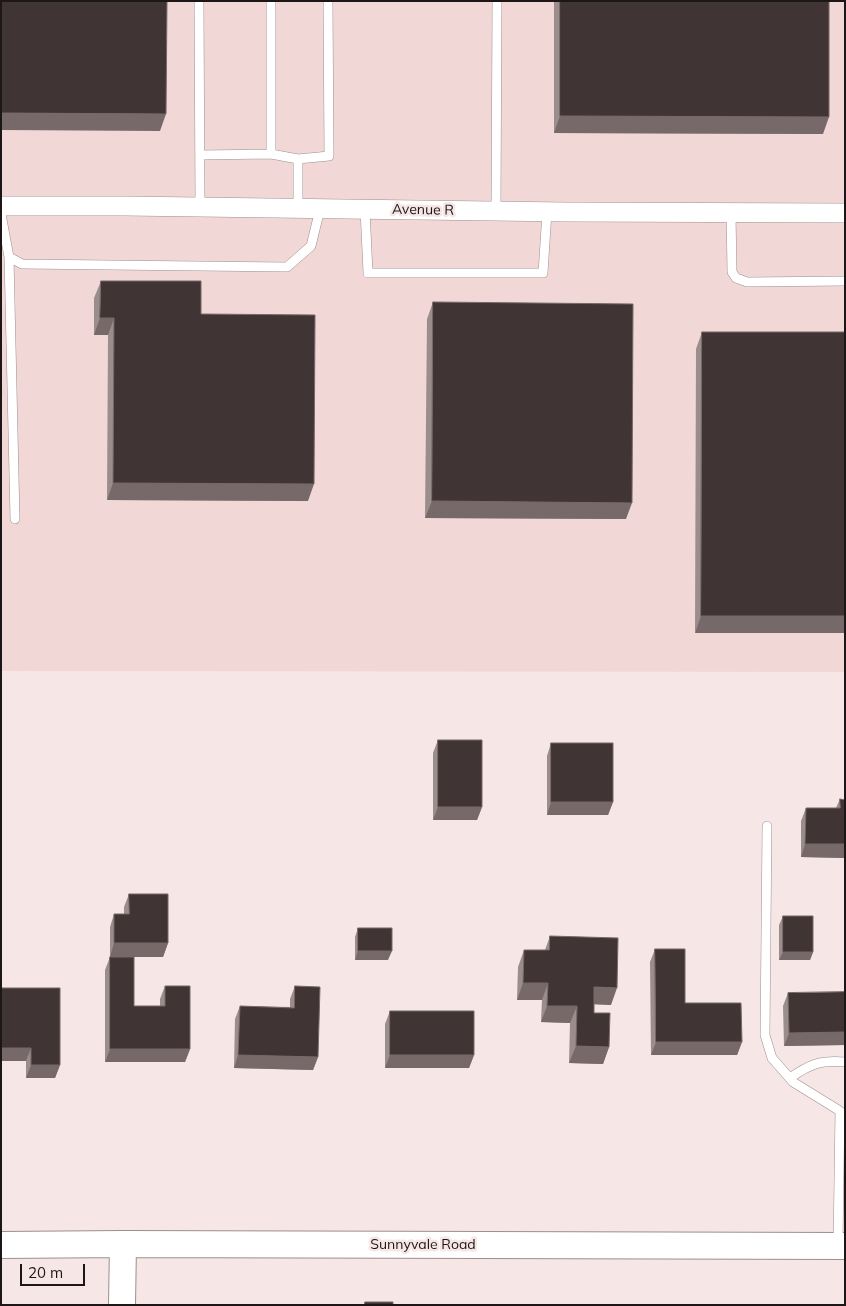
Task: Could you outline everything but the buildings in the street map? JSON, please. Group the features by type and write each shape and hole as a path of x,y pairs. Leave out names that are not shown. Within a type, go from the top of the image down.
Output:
{"street":[{"name":"Avenue R","path":"1,206 547,212 845,212"},
{"path":"122,1305 123,1244"},
{"name":"Sunnyvale Road","path":"1,1245 841,1246"}],"lane":[{"path":"199,1 200,207"},
{"path":"271,1 271,154"},
{"path":"200,155 271,154 298,159 329,156 328,1"},
{"path":"496,211 497,1"},
{"path":"298,159 298,209"},
{"path":"8,257 22,264 287,267 312,246 320,209"},
{"path":"365,209 368,273 544,273 547,212"},
{"path":"731,212 732,272 736,278 747,282 845,282"},
{"path":"1,214 8,257 15,519"},
{"path":"767,826 765,1035 772,1058 790,1078 818,1099 842,1111 841,1246"},
{"path":"790,1078 805,1067 821,1061 845,1062"}],"shaded area":[{"path":"1,1 845,1 845,672 1,671"}]}
